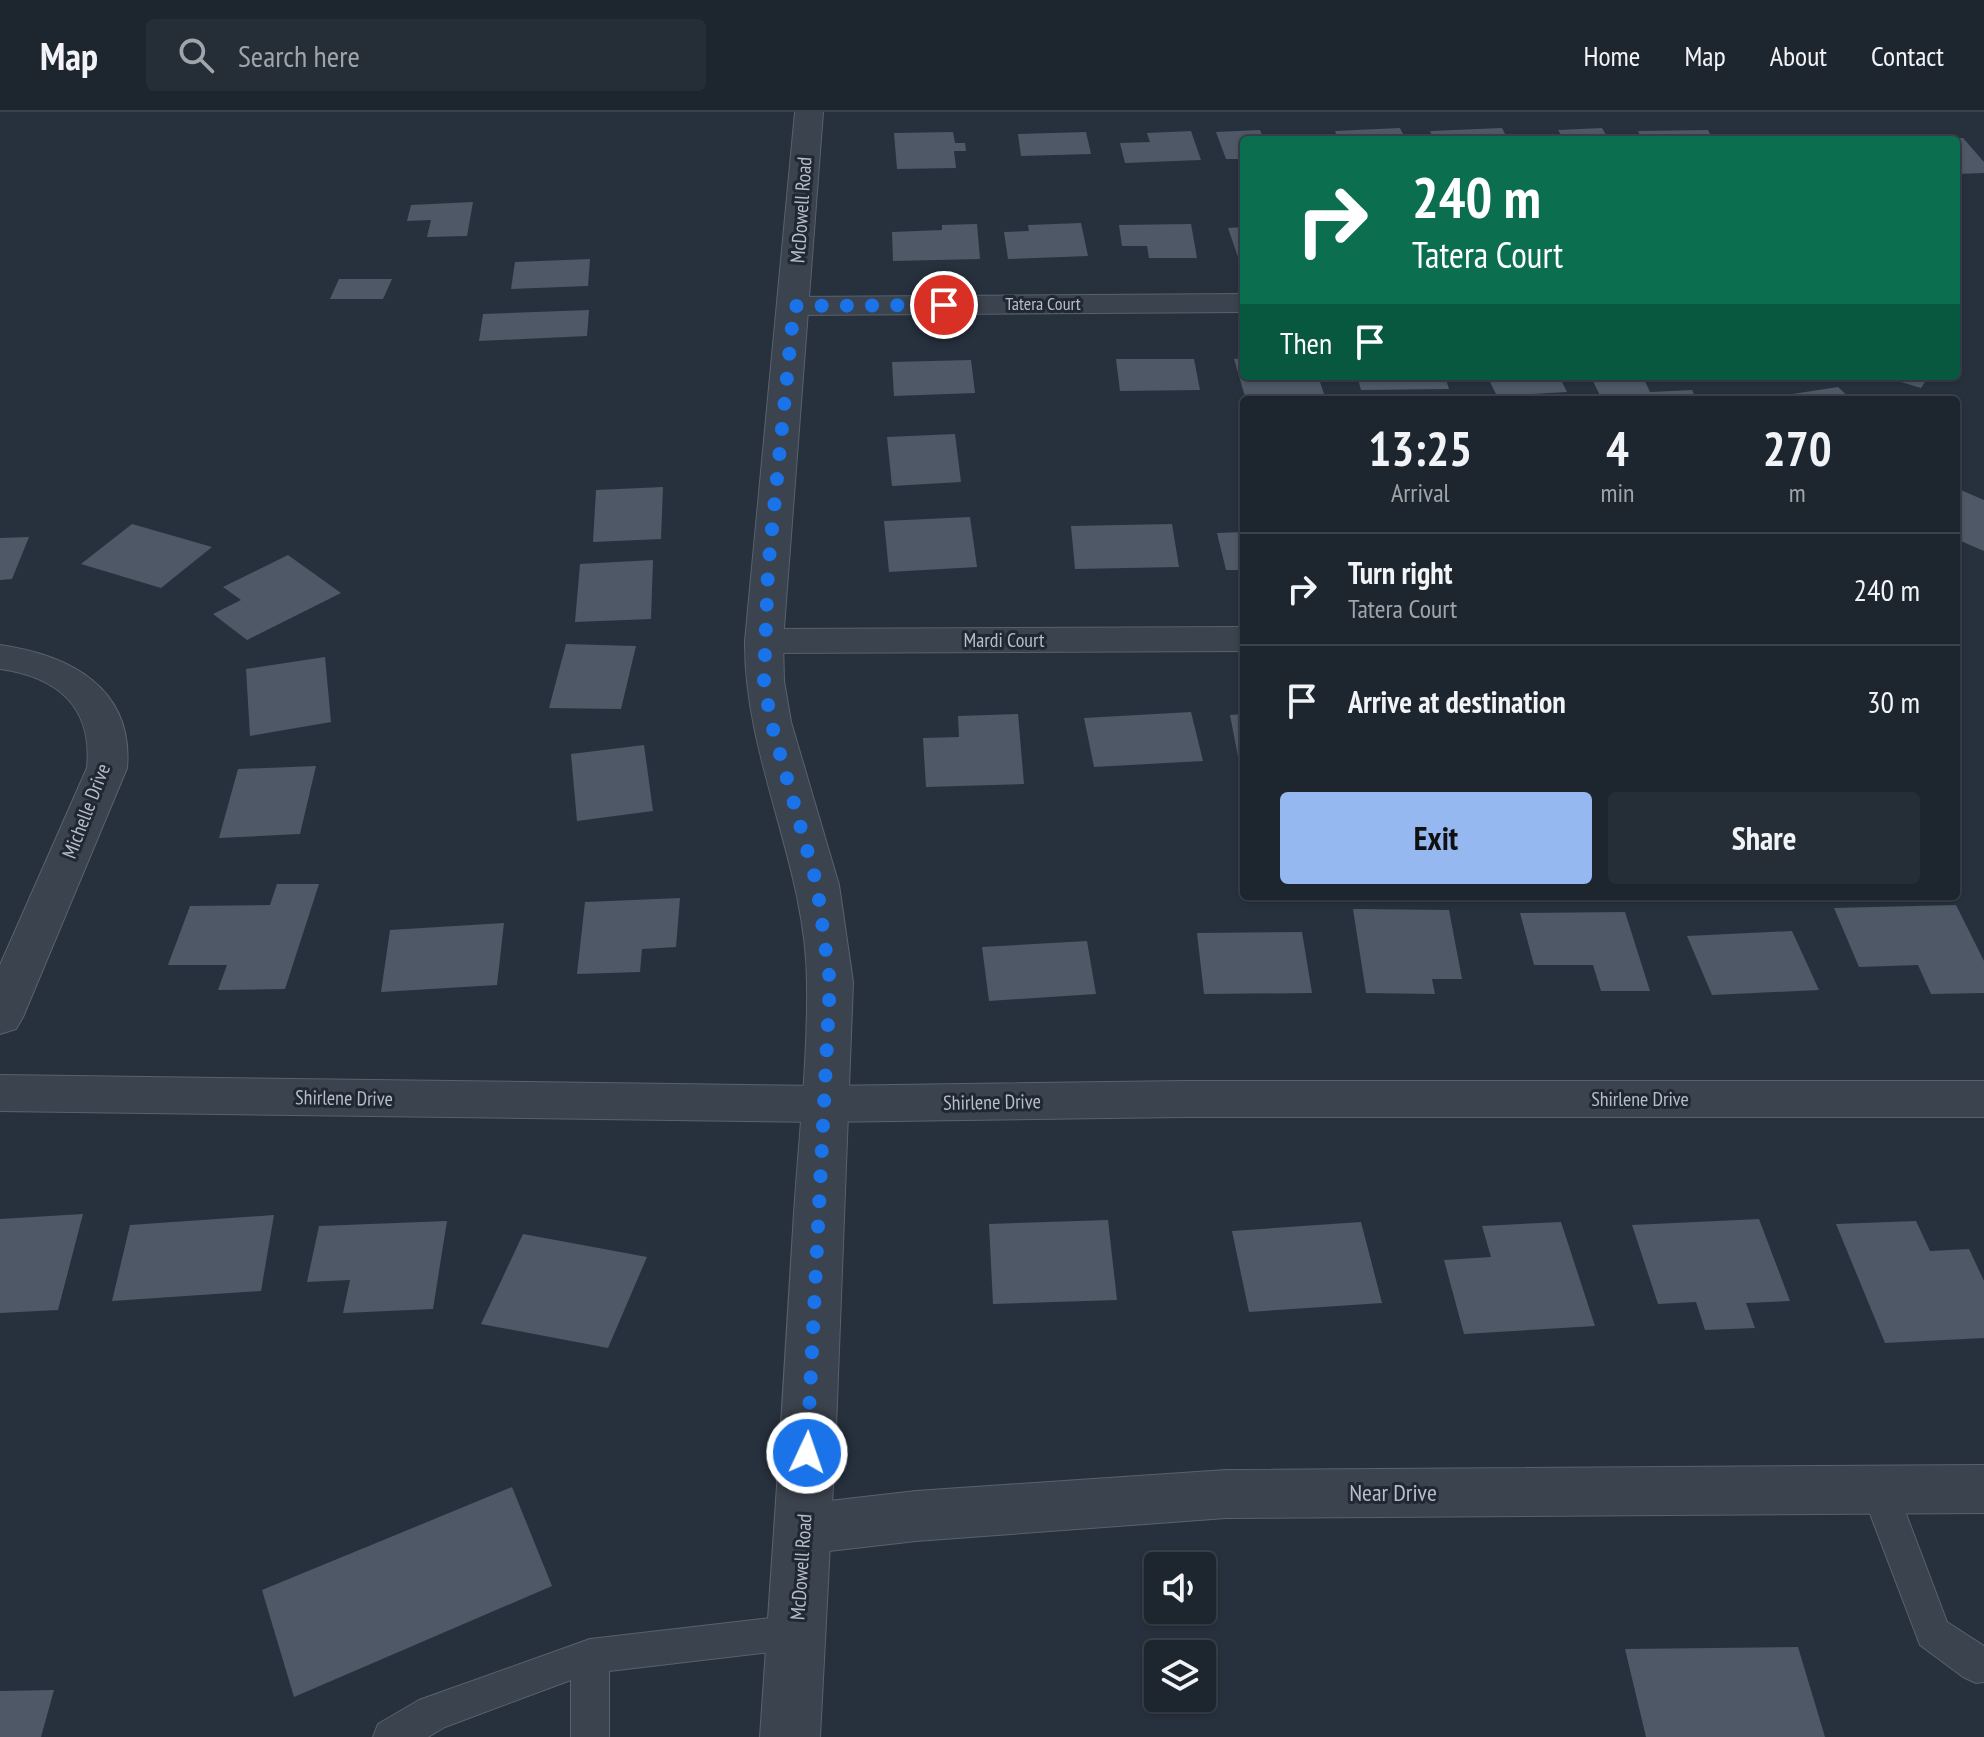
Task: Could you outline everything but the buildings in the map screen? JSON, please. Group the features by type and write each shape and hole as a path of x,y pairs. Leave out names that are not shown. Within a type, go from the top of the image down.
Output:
{"street":[{"name":"McDowell Road","path":"790,1737 830,982 826,934 817,885 771,722 764,681 764,641 809,112"},
{"name":"Tatera Court","path":"794,306 1240,303"},
{"name":"Mardi Court","path":"764,641 1240,639"},
{"name":"Michelle Drive","path":"0,657 23,659 65,677 93,701 108,733 107,768 0,1017"},
{"name":"Shirlene Drive","path":"0,1093 823,1104 1184,1099 1984,1099"},
{"name":"Near Drive","path":"803,1529 916,1516 1226,1494 1984,1489"}],"lane":[{"path":"1879,1490 1933,1633 1976,1665 1984,1664"},
{"path":"392,1737 433,1713 590,1656 797,1632"},
{"path":"590,1656 590,1737"}],"route":[{"path":"807,1453 830,982 826,934 817,885 771,722 764,681 768,570 794,306 944,305"}]}
